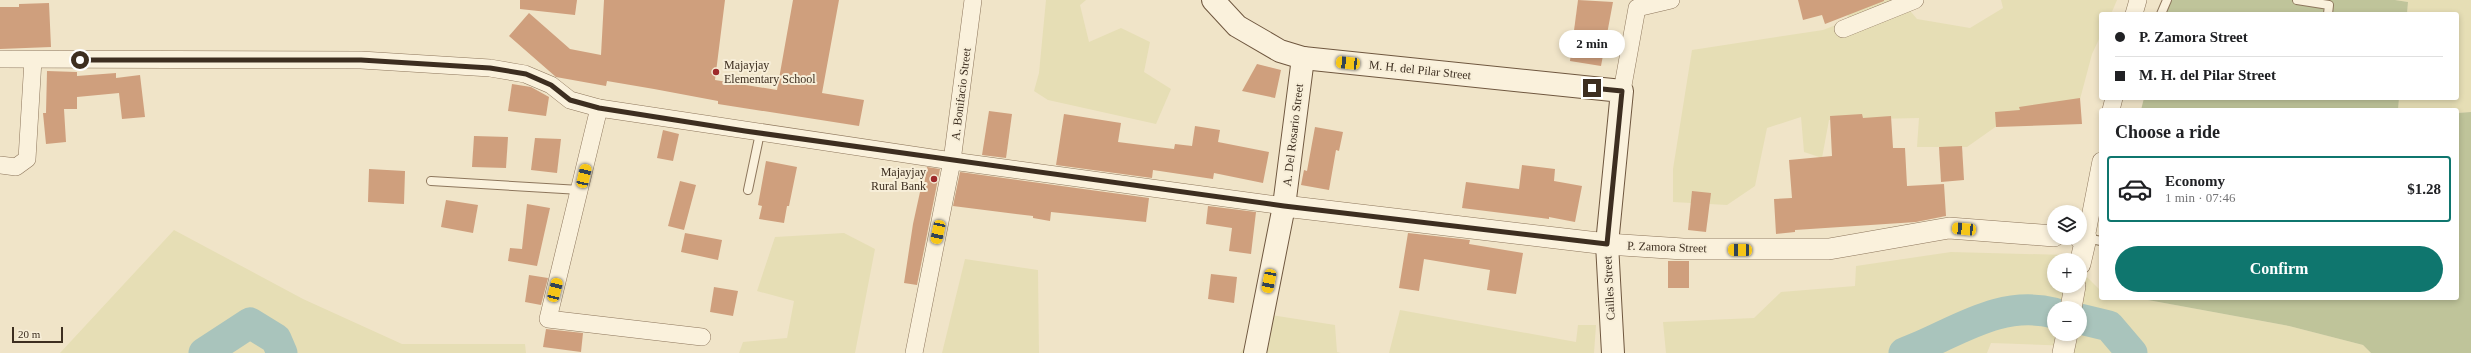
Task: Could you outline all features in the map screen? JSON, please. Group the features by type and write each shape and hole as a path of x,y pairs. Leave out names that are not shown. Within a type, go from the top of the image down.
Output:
{"main road":[{"name":"M. H. del Pilar Street","path":"1213,0 1238,26 1280,51 1303,58 1622,91"},
{"name":"A. Del Rosario Street","path":"1256,347 1284,206 1303,58"},
{"name":"Cailles Street","path":"1613,353 1607,244 1622,91"}],"street":[{"name":"A. Bonifacio Street","path":"914,353 952,161 973,0"},
{"name":"Cailles Street","path":"1622,91 1637,8 1671,0"},
{"path":"1843,29 1915,0"},
{"path":"2135,12 2138,0"},
{"name":"P. Zamora Street","path":"0,59 361,60 490,68 526,74 551,85 570,100 599,108 952,161 1284,206 1607,244 1704,249 1829,249 1949,228 2047,235"},
{"path":"0,165 16,167 27,159 33,60"},
{"path":"599,108 581,190 548,319 702,337"},
{"path":"2084,253 2089,239 2099,174"}],"lane":[{"path":"2162,12 2167,0"},
{"path":"2297,0 2329,5 2328,12"},
{"path":"748,190 760,133"},
{"path":"431,181 581,190"}],"shaded area":[{"path":"1046,0 1086,0 1080,5 1089,42 1121,28 1150,42 1144,72 1171,89 1156,124 1048,100 1034,91 1039,73"},
{"path":"1901,0 1917,19 1970,28 2003,8 2001,0 2117,0 2112,12 2099,12 2099,39 2092,54 2079,103 2018,111 1967,147 1917,147 1919,118 1829,120 1822,158 1804,152 1801,117 1767,128 1755,186 1727,205 1673,202 1673,169 1692,50 1823,30 1849,20 1843,1"},
{"path":"2395,0 2471,0 2471,112 2459,113 2459,108 2398,108 2399,100 2459,100 2459,12 2407,12 2408,2"},
{"path":"174,230 303,299 402,344 525,344 526,353 60,353"},
{"path":"844,233 875,249 855,353 739,353 743,342 787,338 794,301 757,291 775,237"},
{"path":"1951,252 2047,255 2047,293 2087,293 2087,277 2099,289 2099,300 2148,300 2289,326 2363,345 2371,353 2070,353 2071,346 1991,343 1987,353 1666,353 1663,322 1754,318 1781,292 1855,286 1856,266"},
{"path":"965,259 1038,270 1039,353 942,353"},
{"path":"1400,310 1576,342 1578,325 1596,325 1594,353 1389,353"},
{"path":"1271,315 1335,325 1337,352 1341,353 1240,353"}],"green space":[{"path":"2167,0 2395,0 2408,2 2407,12 2164,12"},
{"path":"2144,100 2399,100 2398,108 2142,108"},
{"path":"2471,112 2471,353 2371,353 2363,345 2289,326 2148,300 2459,300 2459,113"}],"building":[{"path":"520,0 577,0 575,15 520,9"},
{"path":"604,0 725,0 715,80 777,90 793,0 839,0 822,93 864,100 859,126 718,104 718,101 607,81 606,86 556,77 509,36 529,13 570,49 601,55"},
{"path":"1578,0 1613,2 1601,66 1570,61"},
{"path":"1798,0 1884,1 1825,24 1822,15 1803,20"},
{"path":"49,3 51,47 0,49 0,7 19,7 19,4"},
{"path":"1257,64 1281,70 1275,98 1242,91"},
{"path":"47,71 77,72 77,76 116,73 116,78 140,75 145,117 122,119 119,93 77,97 77,109 64,109 66,142 46,144 43,113 46,113"},
{"path":"512,84 531,87 549,97 546,116 508,111"},
{"path":"2080,98 2082,124 1996,127 1995,112 2020,110 2019,107"},
{"path":"989,111 1012,114 1006,158 982,155"},
{"path":"1064,114 1121,123 1118,142 1174,149 1175,144 1192,146 1195,126 1220,130 1218,142 1269,152 1263,183 1214,173 1213,179 1153,170 1152,178 1056,165"},
{"path":"1862,114 1863,118 1891,116 1893,148 1905,148 1907,186 1944,184 1946,216 1916,222 1795,230 1795,232 1776,234 1774,199 1792,198 1789,160 1832,156 1830,116"},
{"path":"1315,127 1343,132 1339,151 1336,150 1329,190 1301,185 1304,170 1307,171"},
{"path":"663,130 679,134 673,161 657,158"},
{"path":"474,136 508,137 506,168 472,167"},
{"path":"535,138 561,139 557,173 531,170"},
{"path":"1962,146 1964,180 1941,182 1939,147"},
{"path":"766,161 797,167 784,223 759,219 762,206 758,205"},
{"path":"1522,165 1555,169 1554,181 1582,186 1575,222 1549,217 1549,219 1462,208 1466,182 1519,189"},
{"path":"927,167 940,169 917,285 904,283 913,224 920,192 923,192"},
{"path":"369,169 405,171 404,204 368,202"},
{"path":"960,172 1149,198 1146,222 1051,212 1050,221 1033,218 1033,216 953,206"},
{"path":"680,181 696,185 684,230 668,226"},
{"path":"1692,191 1711,193 1706,232 1688,230"},
{"path":"446,200 478,205 473,233 441,227"},
{"path":"527,204 550,208 537,266 508,261 510,248 522,249"},
{"path":"1208,206 1256,212 1251,254 1229,251 1232,228 1206,224"},
{"path":"685,233 722,240 718,260 681,252"},
{"path":"1408,233 1470,240 1469,244 1523,253 1516,294 1487,290 1490,270 1424,259 1419,291 1399,288"},
{"path":"1668,261 1689,261 1689,288 1668,288"},
{"path":"1211,274 1237,277 1234,303 1208,299"},
{"path":"529,275 548,278 541,305 525,302"},
{"path":"714,287 738,291 733,316 710,312"},
{"path":"546,329 583,333 581,352 543,347"}],"waterway":[{"path":"1904,353 1959,328 1995,314 2034,310 2047,312"},
{"path":"2087,321 2109,326 2132,353"},
{"path":"204,353 250,323 276,339 282,353"}],"place":[{"name":"Majayjay Elementary School","path":"716,72"},
{"name":"Majayjay Rural Bank","path":"934,179"}],"route":[{"path":"80,60 361,60 490,68 526,74 551,85 570,100 599,108 952,161 1284,206 1607,244 1622,91 1592,88"}]}
